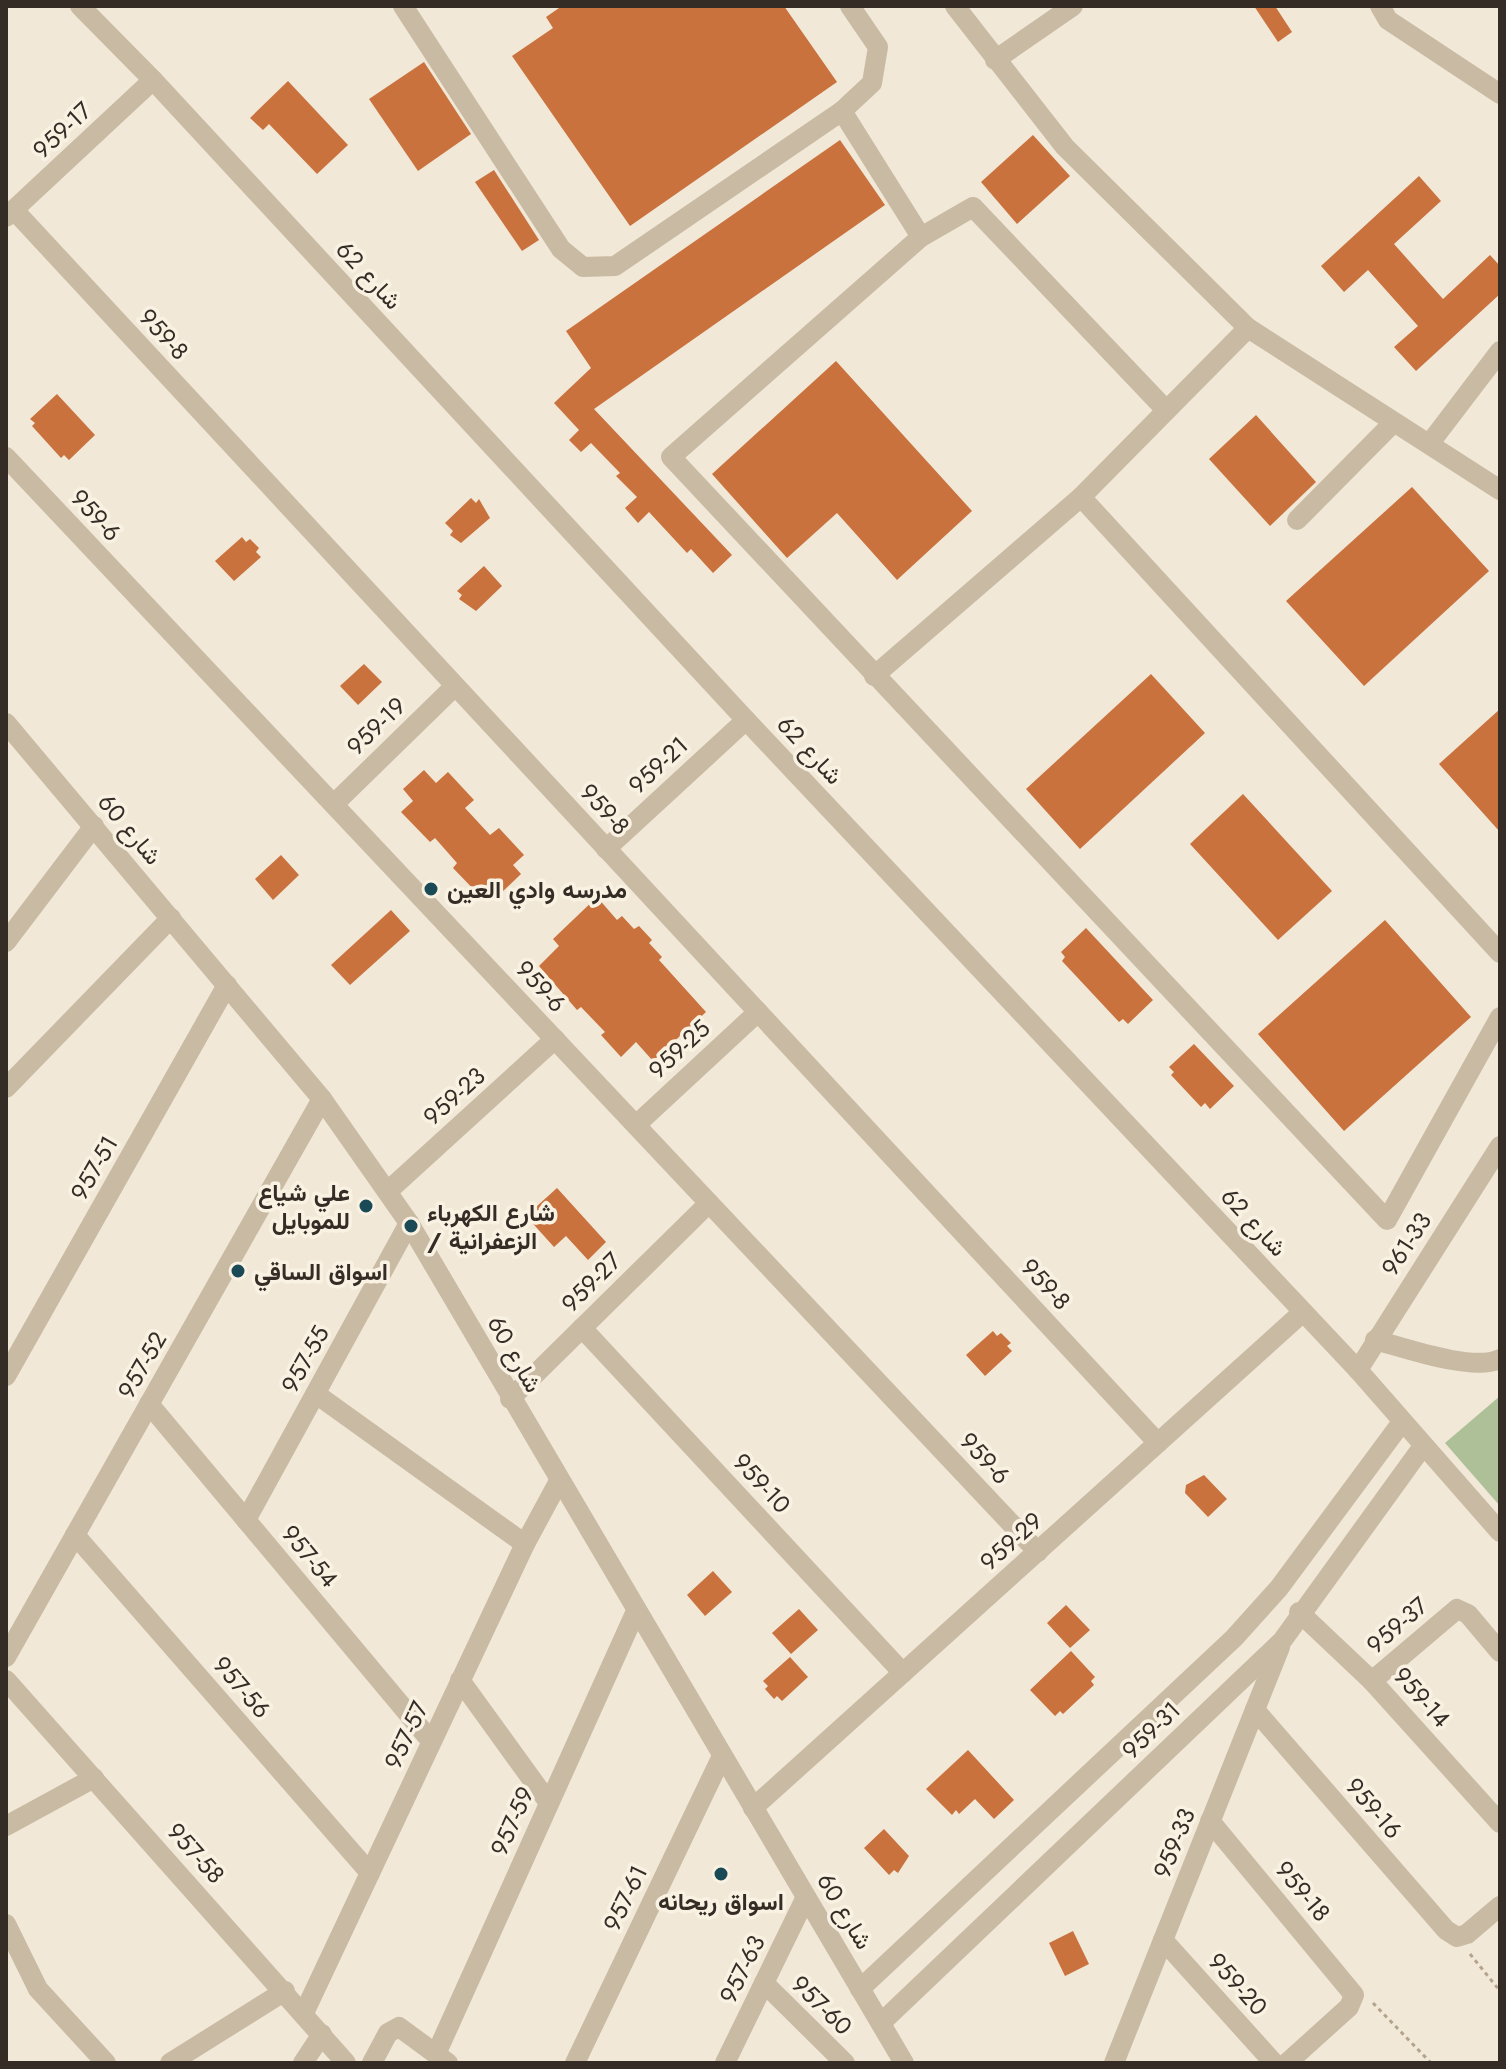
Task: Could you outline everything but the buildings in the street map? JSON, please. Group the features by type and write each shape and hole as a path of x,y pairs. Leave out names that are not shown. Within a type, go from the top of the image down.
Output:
{"street":[{"name":"شارع 62","path":"80,6 153,80 746,720 1358,1370 1500,1532"},
{"path":"410,8 561,249 583,267 615,266 842,111 872,83 878,47 850,6"},
{"path":"955,6 1065,147 1248,328 1500,490"},
{"path":"995,60 1073,6"},
{"path":"1380,8 1388,20 1500,94"},
{"name":"959-17","path":"10,214 153,80"},
{"path":"842,111 921,237"},
{"path":"1166,410 973,207 921,237 671,457 1387,1220 1500,1017"},
{"name":"959-8","path":"10,214 455,686 1158,1443"},
{"path":"874,676 1081,497 1248,328"},
{"path":"1430,443 1500,351"},
{"path":"1297,520 1393,423"},
{"name":"959-6","path":"6,457 1038,1552"},
{"path":"1081,497 1500,953"},
{"name":"959-19","path":"334,804 455,686"},
{"name":"959-21","path":"606,849 746,720"},
{"name":"شارع 60","path":"6,723 322,1099 388,1191 904,2063"},
{"path":"6,942 14,917 94,826"},
{"path":"6,1088 171,918"},
{"name":"957-51","path":"6,1376 227,985"},
{"name":"959-25","path":"636,1125 758,1012"},
{"name":"959-23","path":"388,1191 555,1039"},
{"name":"957-52","path":"6,1657 322,1099"},
{"name":"961-33","path":"1358,1370 1500,1146"},
{"name":"959-27","path":"510,1399 709,1203"},
{"name":"957-55","path":"246,1520 409,1223"},
{"name":"959-29","path":"753,1808 1303,1312"},
{"name":"959-10","path":"582,1328 903,1673"},
{"path":"1375,1340 1457,1360 1493,1362 1500,1359"},
{"path":"316,1394 525,1544"},
{"name":"957-54","path":"149,1404 431,1741"},
{"name":"959-31","path":"860,1989 1234,1638 1279,1588 1402,1422"},
{"name":"959-31","path":"881,2023 1282,1641 1299,1612 1423,1446"},
{"name":"957-57","path":"304,2013 525,1544 559,1481"},
{"name":"957-56","path":"75,1535 370,1873"},
{"name":"959-37","path":"1372,1681 1457,1609 1468,1614 1500,1652"},
{"name":"957-59","path":"442,2058 549,1803 636,1611"},
{"name":"959-14","path":"1299,1612 1372,1681 1500,1823"},
{"name":"959-33","path":"1122,2058 1163,1940 1282,1641"},
{"name":"957-58","path":"6,1680 346,2063"},
{"path":"460,1680 549,1803"},
{"name":"959-16","path":"1255,1710 1446,1930 1457,1937"},
{"name":"957-61","path":"575,2063 722,1756"},
{"path":"6,1826 94,1778"},
{"name":"959-18","path":"1210,1821 1354,1995"},
{"name":"957-63","path":"725,2063 806,1897"},
{"path":"1457,1937 1467,1934 1500,1906"},
{"path":"6,1924 38,1989 106,2063"},
{"name":"959-20","path":"1163,1940 1274,2063"},
{"name":"957-60","path":"764,1983 845,2063"},
{"path":"170,2063 285,1991"},
{"path":"1287,2063 1349,2007 1354,1995"},
{"path":"372,2063 388,2033 399,2027 442,2058"},
{"path":"303,2063 322,2034"}],"path":[{"path":"1457,1937 1500,1991"},
{"path":"1354,1995 1377,2005 1431,2063"}],"green space":[{"path":"1500,1396 1500,1506 1445,1443"}],"place":[{"name":"مدرسه وادي العين","path":"431,889"},
{"name":"علي شياع للموبايل","path":"366,1206"},
{"name":"شارع الكهرباء / الزعفرانية","path":"411,1226"},
{"name":"اسواق الساقي","path":"238,1271"},
{"name":"اسواق ريحانه","path":"721,1874"}]}
